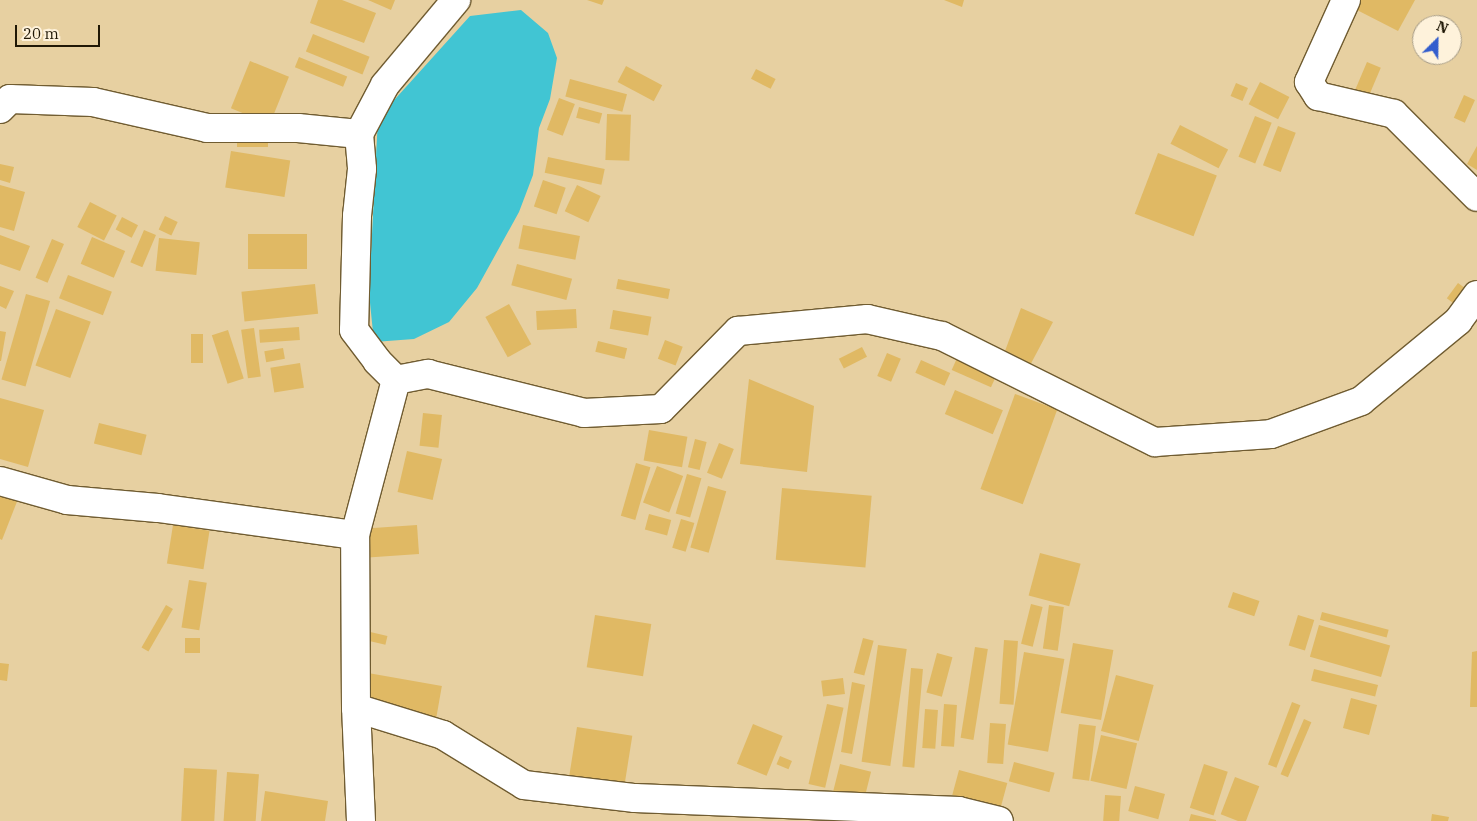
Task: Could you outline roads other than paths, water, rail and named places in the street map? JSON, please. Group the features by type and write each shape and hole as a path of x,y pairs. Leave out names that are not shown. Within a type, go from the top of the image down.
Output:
{"street":[{"path":"396,380 377,361 354,330 357,216 362,169 359,134 385,85 456,0"},
{"path":"1346,0 1310,82 1318,96 1394,114 1477,197"},
{"path":"0,109 10,99 92,102 207,128 298,128 359,134"},
{"path":"396,380 428,374 584,413 661,409 738,331 867,319 942,336 1155,442 1271,434 1361,401 1458,321 1477,295"},
{"path":"362,821 356,708 355,535 396,380"},
{"path":"0,481 67,500 158,508 355,535"},
{"path":"356,708 443,735 524,785 635,798 959,811 999,821"}],"water":[{"path":"521,10 548,33 557,58 550,99 539,128 533,175 519,212 477,288 449,322 414,339 374,342 369,293 378,118 470,16"}]}
